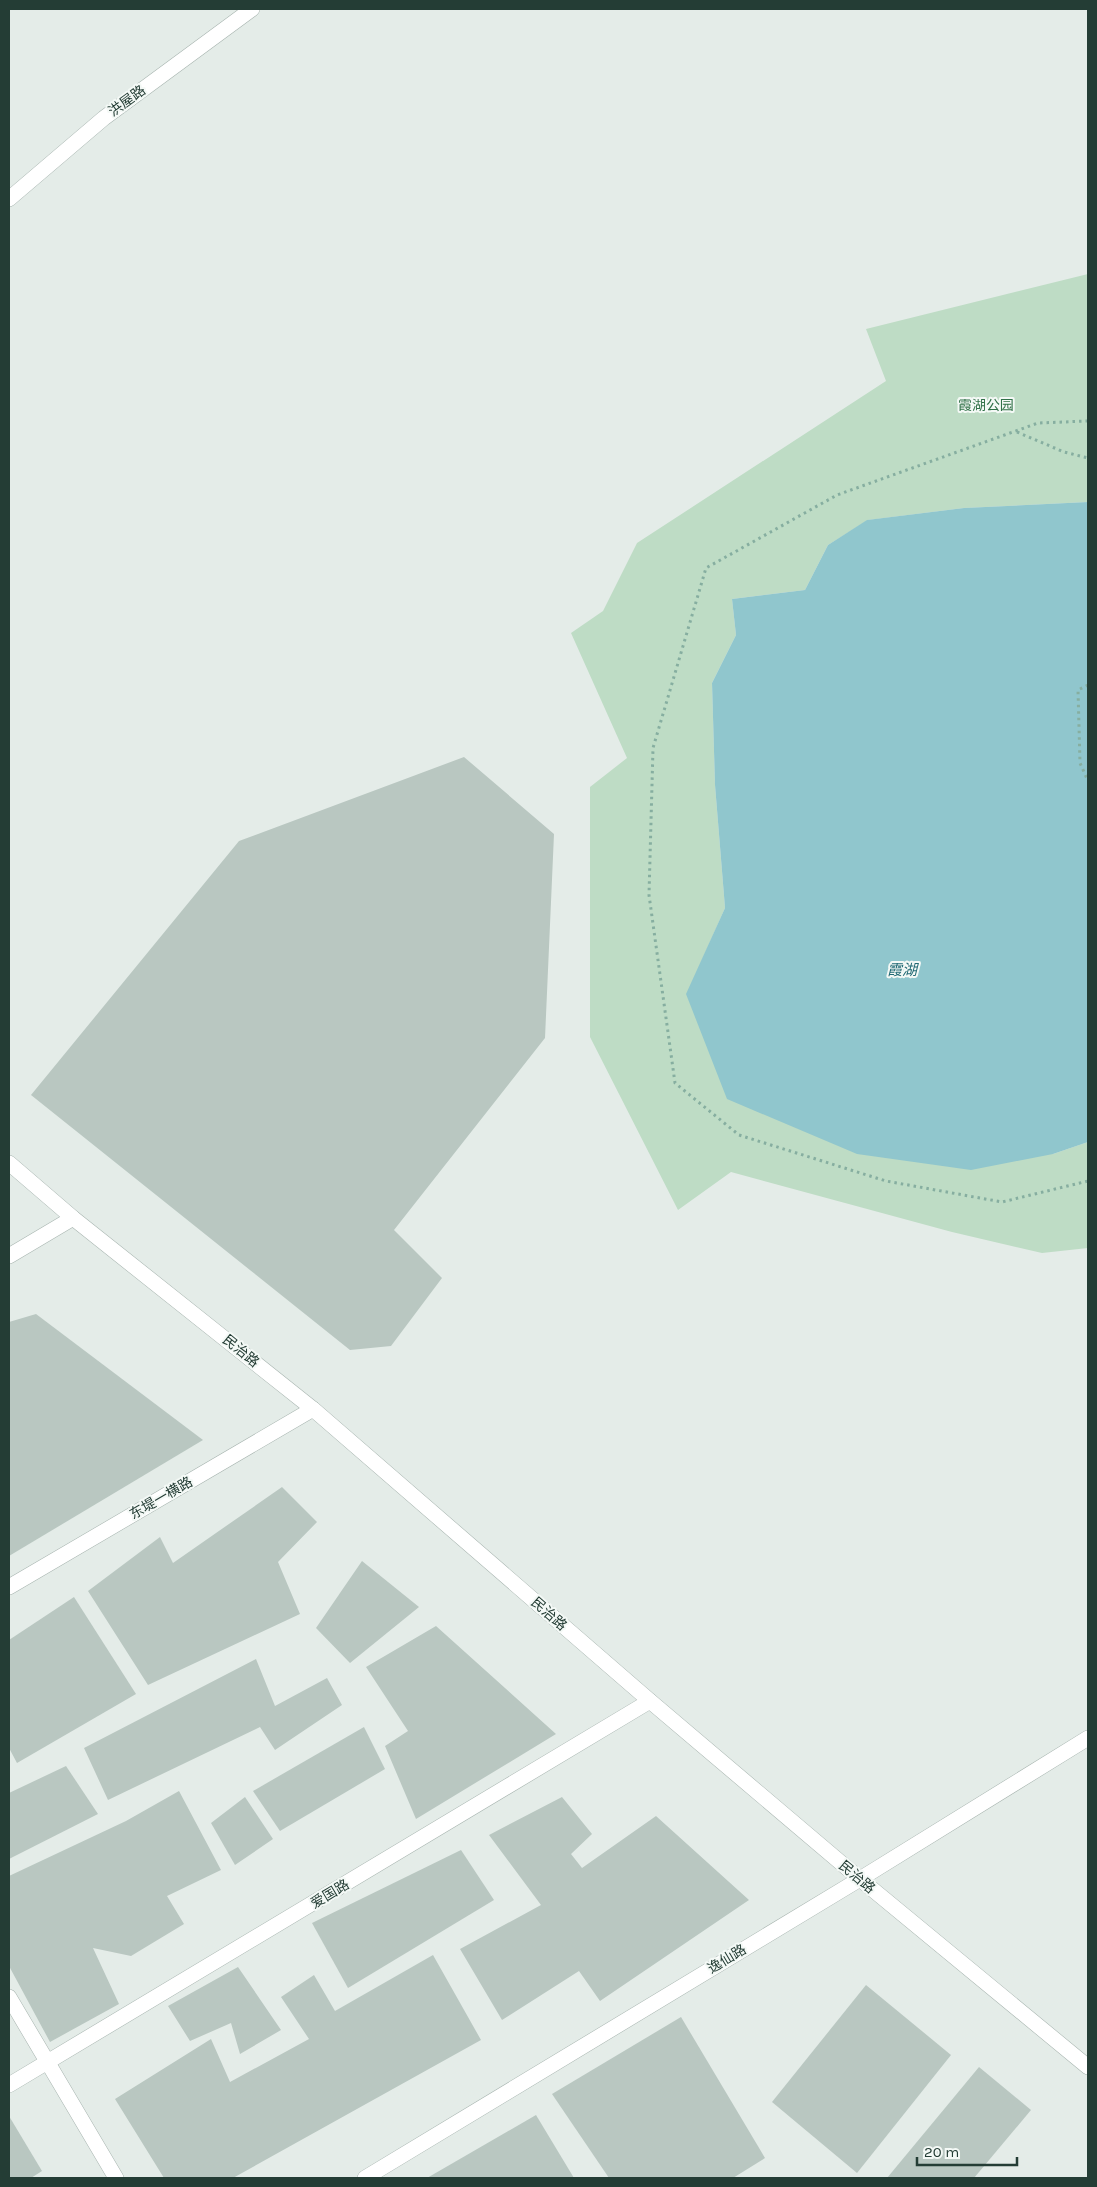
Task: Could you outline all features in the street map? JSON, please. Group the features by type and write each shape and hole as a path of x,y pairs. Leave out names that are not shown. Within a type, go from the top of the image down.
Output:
{"street":[{"name":"洪屋路","path":"9,200 104,118 252,9"},
{"name":"民治路","path":"9,1163 73,1218 313,1409 650,1701 860,1879 1088,2067"},
{"path":"9,1256 73,1218"},
{"name":"东堤一横路","path":"9,1587 313,1409"},
{"name":"爱国路","path":"9,2085 650,1701"},
{"name":"逸仙路","path":"365,2178 860,1879 1088,1738"},
{"path":"9,1997 116,2178"}],"path":[{"path":"1088,421 1038,423 837,495 706,568 653,748 649,895 675,1082 739,1134 886,1181 1002,1202 1088,1181"},
{"path":"1015,431 1064,452 1088,458"},
{"path":"1088,684 1078,690 1080,763 1088,781"}],"green space":[{"name":"霞湖公园","path":"1088,274 1088,502 964,508 868,520 828,545 805,590 732,599 736,635 712,683 715,785 725,908 687,994 1053,1154 1088,1142 1088,1248 1042,1253 952,1232 731,1172 678,1210 590,1037 590,787 627,758 571,633 603,611 637,543 886,381 866,329"}],"water":[{"name":"霞湖","path":"1088,502 1088,1142 1053,1154 971,1170 857,1154 727,1099 686,994 725,908 715,785 712,683 736,635 732,599 805,590 828,545 867,520 964,508"}],"building":[{"path":"464,757 554,834 545,1038 394,1230 442,1278 391,1346 350,1350 31,1095 239,841"},
{"path":"36,1314 203,1440 9,1556 9,1322"},
{"path":"282,1487 317,1522 278,1562 300,1614 148,1685 88,1591 160,1537 173,1563"},
{"path":"362,1561 419,1607 350,1663 316,1628"},
{"path":"74,1597 136,1694 17,1763 9,1748 9,1640"},
{"path":"436,1626 556,1734 416,1819 385,1746 408,1731 366,1667"},
{"path":"256,1659 275,1706 327,1678 342,1705 275,1750 260,1727 108,1800 84,1748"},
{"path":"364,1727 385,1769 280,1831 253,1791"},
{"path":"66,1766 98,1814 9,1859 9,1793"},
{"path":"179,1791 221,1870 167,1896 184,1924 131,1956 93,1948 119,2004 50,2042 9,1966 9,1876 126,1821"},
{"path":"245,1797 273,1839 235,1865 211,1823"},
{"path":"562,1797 592,1834 571,1854 582,1868 656,1816 749,1900 600,2001 579,1971 502,2020 460,1949 541,1905 489,1835"},
{"path":"461,1850 494,1900 348,1988 312,1923"},
{"path":"433,1955 481,2040 233,2178 164,2178 115,2099 211,2039 230,2082 309,2039 281,1997 314,1975 335,2011"},
{"path":"238,1967 281,2030 240,2054 231,2023 190,2041 168,2006"},
{"path":"866,1985 951,2055 857,2173 772,2102"},
{"path":"681,2017 765,2158 733,2178 609,2178 552,2094"},
{"path":"979,2067 1031,2110 974,2178 887,2178"},
{"path":"536,2115 574,2178 427,2178"},
{"path":"9,2116 42,2171 31,2178 9,2178"}]}
